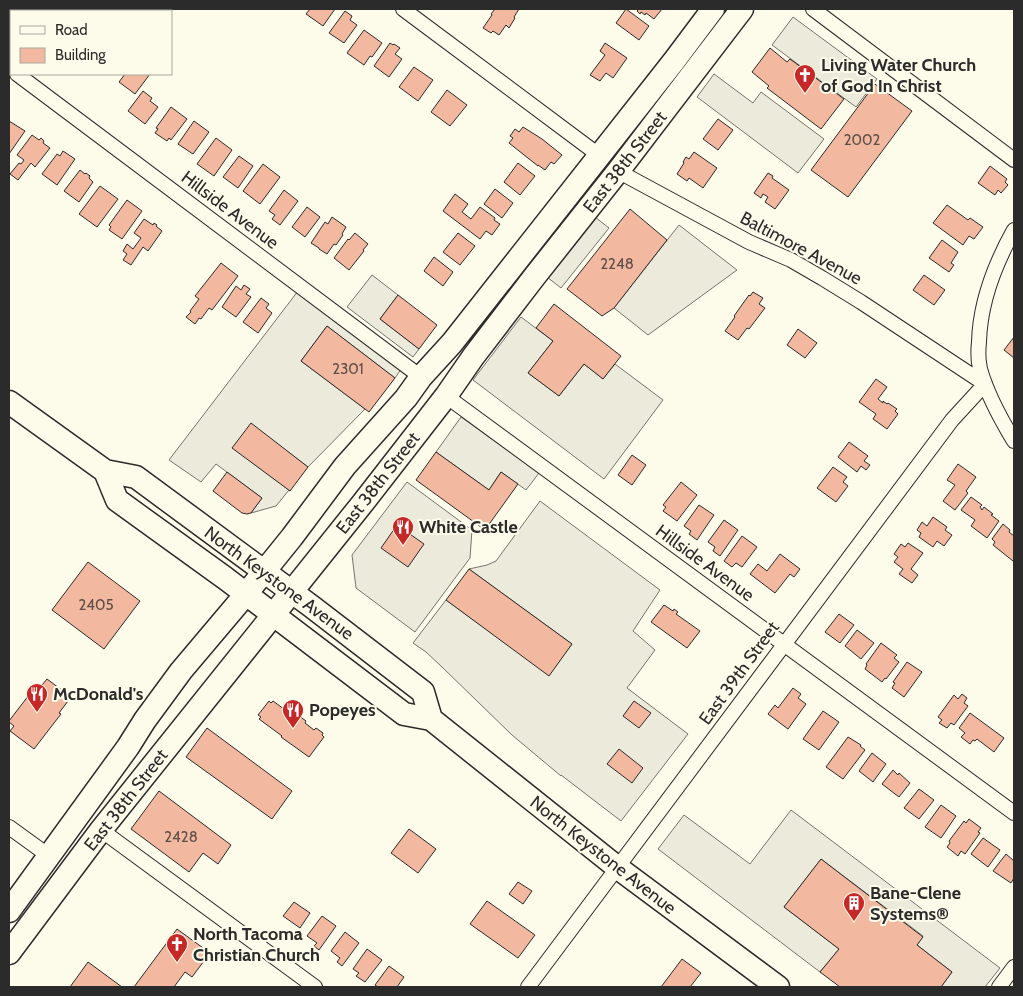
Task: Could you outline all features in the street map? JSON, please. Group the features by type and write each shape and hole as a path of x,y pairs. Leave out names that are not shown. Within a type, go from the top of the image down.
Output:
{"main road":[{"name":"East 38th Street","path":"9,911 181,671 292,537 345,466 452,343 713,9"},
{"name":"East 38th Street","path":"9,953 101,830 446,396 490,335 742,9"},
{"name":"North Keystone Avenue","path":"9,402 106,471 136,477 374,653 423,692 431,719"},
{"name":"North Keystone Avenue","path":"106,471 117,500 246,594 404,714 431,719 618,868 778,987"}],"street":[{"path":"402,9 600,156"},
{"path":"813,9 1014,160"},
{"name":"Hillside Avenue","path":"18,75 421,377"},
{"name":"Baltimore Avenue","path":"619,170 741,238 791,260 822,278 985,384"},
{"path":"1014,230 1003,250 989,285 979,335 979,361 985,384 994,406 1014,441"},
{"name":"East 39th Street","path":"528,987 952,420 985,384"},
{"name":"Hillside Avenue","path":"446,396 1014,813"},
{"path":"9,827 49,856"},
{"path":"101,830 315,987"},
{"path":"999,987 1014,967"}],"shaded area":[{"path":"793,17 877,79 856,107 772,45"},
{"path":"714,74 753,103 761,92 824,139 798,173 697,97"},
{"path":"595,217 609,228 561,288 547,277"},
{"path":"679,225 737,270 648,335 614,308"},
{"path":"372,275 398,295 380,319 419,349 413,357 347,307"},
{"path":"298,291 402,368 395,378 327,326 301,361 365,409 308,467 251,424 233,448 289,490 276,506 251,513 262,498 216,464 201,482 169,460"},
{"path":"521,317 553,341 528,373 559,396 584,364 603,379 615,364 663,400 604,479 473,380"},
{"path":"461,417 539,473 526,490 501,472 489,490 436,452"},
{"path":"407,482 472,530 470,558 415,632 356,588 352,555"},
{"path":"540,501 660,590 633,631 655,650 627,688 688,734 621,821 561,776 512,735 426,652 413,643 446,600 549,675 572,644 469,569 496,561"},
{"path":"791,810 1000,968 985,987 941,987 952,972 917,945 923,936 821,859 784,907 839,949 820,972 658,849 684,815 750,864"}],"building":[{"path":"310,9 335,9 323,26 306,14"},
{"path":"495,9 519,9 509,28 506,25 499,35 483,28"},
{"path":"626,9 649,26 639,40 616,23"},
{"path":"639,9 662,9 654,19 646,13 645,15 641,12 640,14 637,11"},
{"path":"345,11 352,16 350,20 357,25 344,43 329,33"},
{"path":"364,30 382,43 364,65 347,53"},
{"path":"390,43 400,48 395,54 402,59 389,77 374,66"},
{"path":"605,43 627,58 613,78 606,73 600,81 590,75 605,55 600,51"},
{"name":"Living Water Church of God In Christ","path":"770,48 787,62 790,59 844,99 821,129 767,88 769,86 752,72"},
{"path":"414,67 433,80 418,101 399,87"},
{"path":"124,75 149,75 135,94 119,82"},
{"path":"875,84 912,111 848,197 811,170"},
{"path":"447,90 467,105 450,126 431,112"},
{"path":"143,91 152,98 150,101 158,107 145,124 128,111"},
{"path":"171,107 187,119 171,140 169,138 167,141 155,133 158,129 156,128"},
{"path":"718,119 733,130 718,150 703,139"},
{"path":"9,121 25,131 9,154"},
{"path":"194,121 209,132 193,154 178,144"},
{"path":"523,127 562,155 554,164 551,162 545,170 509,143 513,138 510,136 515,129 519,132"},
{"path":"32,135 39,140 41,138 44,141 43,143 50,148 35,167 31,163 18,180 10,174 24,160 17,155"},
{"path":"216,138 232,150 214,176 197,164"},
{"path":"63,151 75,159 57,185 42,174 57,154 60,156"},
{"path":"694,152 717,168 703,188 689,178 687,181 677,174 686,157 689,159"},
{"path":"239,156 253,166 238,188 223,177"},
{"path":"518,163 535,176 520,195 504,182"},
{"path":"263,164 280,177 260,204 243,191"},
{"path":"990,166 1007,179 1005,182 1008,185 1001,193 998,190 995,195 978,183"},
{"path":"80,170 90,176 89,178 93,182 79,202 64,191"},
{"path":"768,173 789,190 775,209 765,202 768,197 763,194 761,198 754,193"},
{"path":"100,186 118,199 97,227 79,214"},
{"path":"495,189 513,203 502,218 484,204"},
{"path":"284,190 298,201 280,225 272,219 275,215 269,211"},
{"path":"455,194 468,204 462,212 471,219 480,207 495,218 494,220 500,224 492,235 486,231 480,239 443,211"},
{"path":"127,200 142,211 122,239 109,230 111,227 109,225"},
{"path":"947,205 968,220 970,218 983,227 974,239 969,236 963,245 933,223"},
{"path":"307,207 320,217 305,237 292,227"},
{"path":"630,209 667,240 614,308 602,316 567,289"},
{"path":"332,217 346,227 336,245 334,244 327,254 311,243 325,222 328,224"},
{"path":"144,219 153,225 154,223 157,225 162,231 148,251 143,247 131,265 123,260 127,254 123,251 127,244 133,249 141,238 134,233"},
{"path":"355,233 368,244 349,270 334,258 348,239"},
{"path":"458,233 475,246 460,265 443,252"},
{"path":"942,240 958,252 951,263 954,265 949,272 929,258"},
{"path":"434,257 453,272 443,286 424,271"},
{"path":"221,263 238,276 212,310 209,308 195,324 186,317 199,299 195,296"},
{"path":"924,275 945,290 934,305 913,290"},
{"path":"244,285 250,289 246,294 251,297 236,317 222,307 236,286 241,290"},
{"path":"753,292 763,298 759,304 765,308 738,340 725,331"},
{"path":"398,295 437,325 419,349 380,319"},
{"path":"261,298 269,304 266,308 272,313 258,333 243,322"},
{"path":"554,304 621,356 603,379 584,364 559,396 528,373 553,341 536,328"},
{"path":"327,326 395,378 369,412 301,361"},
{"path":"798,329 817,343 805,358 787,345"},
{"path":"1014,337 1014,358 1004,350"},
{"path":"876,379 887,387 878,399 897,409 895,411 898,414 887,429 873,419 876,414 859,402"},
{"path":"251,423 308,467 290,491 232,448"},
{"path":"849,442 868,456 864,461 870,465 866,470 861,466 857,472 838,457"},
{"path":"436,452 489,490 501,472 518,484 485,530 416,480"},
{"path":"632,455 646,465 632,485 618,475"},
{"path":"958,464 976,477 966,491 968,493 955,510 943,501 955,485 947,480"},
{"path":"833,467 847,477 843,482 848,486 836,502 817,488"},
{"path":"227,472 262,498 251,513 242,513 213,491"},
{"path":"681,482 697,495 677,521 663,511 666,507 663,505"},
{"path":"971,497 982,505 980,507 982,510 984,507 999,521 987,538 971,526 975,520 961,510"},
{"path":"699,505 714,515 697,540 689,534 691,531 684,526"},
{"path":"933,517 947,527 945,530 952,535 944,546 937,541 933,547 919,537 921,533 917,530 922,522 927,526"},
{"path":"724,520 738,530 720,556 713,551 715,547 708,542"},
{"path":"1003,524 1014,536 1013,561 993,545 995,542 992,539"},
{"name":"White Castle","path":"397,525 424,544 408,567 381,548"},
{"path":"742,536 757,547 742,567 736,563 732,567 724,561"},
{"path":"908,543 923,553 911,569 918,575 912,583 899,574 903,569 894,562 898,557 894,554 901,544 905,547"},
{"path":"780,554 800,569 794,577 790,574 775,593 750,574 758,564 767,571"},
{"path":"88,562 140,601 104,649 52,610"},
{"path":"469,569 572,644 549,676 446,600"},
{"path":"664,605 673,611 674,609 678,612 676,614 700,631 687,648 651,622"},
{"path":"839,614 854,625 840,643 825,632"},
{"path":"857,630 874,643 861,659 845,646"},
{"path":"881,643 897,655 894,658 899,662 882,682 865,669 866,664"},
{"path":"907,662 922,672 904,697 892,688 895,683 893,682"},
{"name":"McDonald's","path":"47,679 71,697 59,713 61,714 34,749 10,731 14,726 9,721 35,687 38,690"},
{"path":"793,688 801,694 798,698 806,704 788,729 768,714 775,705 778,708"},
{"path":"962,694 967,698 964,703 968,706 954,725 951,723 947,728 939,723 942,720 938,717 954,695 958,699"},
{"name":"Popeyes","path":"269,701 271,703 273,701 288,712 290,709 306,721 305,723 314,730 316,728 323,733 324,737 309,757 259,719 261,717 258,715"},
{"path":"634,701 651,713 639,728 623,716"},
{"path":"823,711 839,722 819,750 803,739"},
{"path":"970,713 1004,738 994,752 977,739 973,740 970,744 961,737 965,733 959,728"},
{"path":"207,728 292,791 272,819 186,757"},
{"path":"848,737 861,745 865,750 843,779 826,767"},
{"path":"619,749 643,768 632,783 607,764"},
{"path":"872,753 886,764 873,782 859,771"},
{"path":"893,770 910,783 899,797 882,784"},
{"path":"919,789 934,800 919,819 904,808"},
{"path":"159,791 231,845 218,864 203,853 189,872 131,829"},
{"path":"941,805 956,816 941,838 925,827"},
{"path":"969,819 981,828 978,832 980,833 965,854 961,851 958,856 947,847 950,843 949,841 964,821 966,823"},
{"path":"409,829 436,849 418,873 391,853"},
{"path":"983,838 1000,850 988,867 971,854"},
{"path":"1006,854 1014,861 1014,878 1011,883 993,871"},
{"name":"Bane-Clene Systems®","path":"821,859 923,937 917,945 952,972 941,987 840,987 820,972 839,949 784,907"},
{"path":"518,882 532,891 523,904 509,894"},
{"path":"487,901 535,935 518,958 470,924"},
{"path":"294,902 310,913 300,928 283,916"},
{"path":"322,916 336,926 319,950 314,946 317,943 307,936"},
{"name":"North Tacoma Christian Church","path":"177,929 210,953 192,977 185,972 174,987 134,987"},
{"path":"345,932 359,943 342,966 337,962 340,958 331,951"},
{"path":"367,949 382,960 365,982 356,976 359,973 353,969"},
{"path":"682,959 701,973 690,987 661,987"},
{"path":"88,962 122,987 70,987"},
{"path":"389,966 404,977 397,987 378,987 375,985"}],"place":[{"name":"Living Water Church of God In Christ","path":"805,94"},
{"name":"White Castle","path":"403,546"},
{"name":"McDonald's","path":"37,713"},
{"name":"Popeyes","path":"293,729"},
{"name":"Bane-Clene Systems®","path":"854,922"},
{"name":"North Tacoma Christian Church","path":"177,963"}]}
